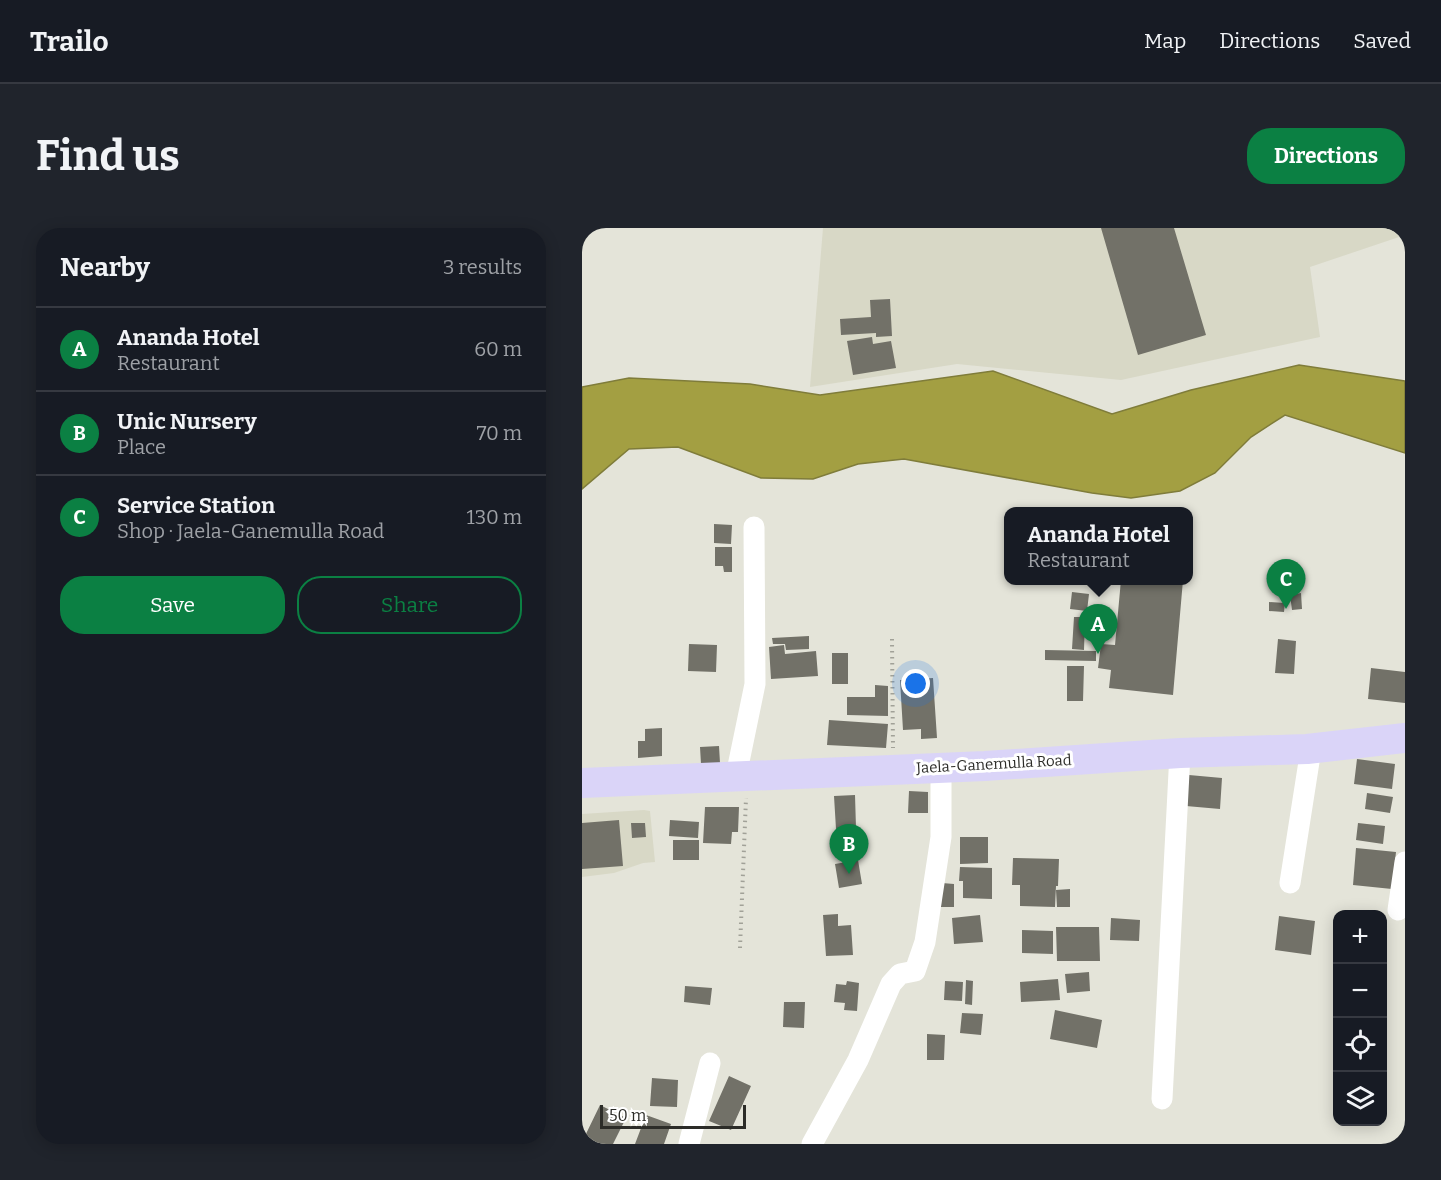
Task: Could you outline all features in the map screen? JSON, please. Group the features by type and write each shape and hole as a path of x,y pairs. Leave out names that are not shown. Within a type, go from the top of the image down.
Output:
{"main road":[{"name":"Jaela-Ganemulla Road","path":"582,783 893,770 1180,753 1311,749 1405,738"}],"street":[{"path":"741,776 755,684 754,527"},
{"path":"1290,883 1311,749"},
{"path":"1162,1099 1180,753"},
{"path":"812,1144 858,1060 891,984 900,974 915,971 925,942 941,837 941,767"},
{"path":"1398,910 1405,862"},
{"path":"689,1144 710,1063"}],"path":[{"path":"892,639 893,770"},
{"path":"740,948 741,776"}],"shaded area":[{"path":"823,228 1405,228 1405,235 1310,267 1320,337 1121,380 957,364 810,387"},
{"path":"1299,365 1405,381 1405,453 1285,415 1251,437 1215,473 1180,491 1131,498 904,459 858,464 813,479 761,478 678,447 629,449 582,489 582,387 629,378 750,384 820,395 993,371 1112,414 1191,390"},
{"path":"650,811 655,862 643,863 614,873 582,877 582,814"}],"building":[{"path":"1101,228 1174,228 1206,335 1138,355"},
{"path":"890,299 892,336 876,337 876,333 841,335 840,319 871,317 870,300"},
{"path":"872,337 873,344 891,341 896,368 853,375 847,341"},
{"path":"714,524 732,525 731,544 714,543"},
{"path":"715,547 732,547 732,572 724,572 723,566 715,566"},
{"path":"1121,585 1183,585 1173,695 1109,688 1111,670 1098,668 1101,644 1115,645"},
{"path":"1072,592 1089,594 1087,611 1070,609"},
{"path":"1301,593 1302,609 1292,610 1290,595"},
{"path":"1269,602 1285,603 1284,612 1269,611"},
{"path":"1074,617 1085,617 1084,650 1072,649"},
{"path":"809,636 809,649 786,650 785,644 773,644 772,638"},
{"path":"1278,639 1296,641 1294,674 1275,673"},
{"path":"689,644 717,645 716,672 688,671"},
{"path":"784,645 785,654 816,651 818,676 771,679 769,647"},
{"path":"1045,650 1096,651 1096,661 1045,660"},
{"path":"832,653 848,653 848,684 832,684"},
{"path":"1067,666 1084,666 1083,701 1067,701"},
{"path":"1371,668 1405,672 1405,703 1368,699"},
{"path":"933,678 937,738 921,739 921,729 903,730 900,680"},
{"path":"875,685 888,686 888,716 847,715 847,697 875,697"},
{"path":"829,720 888,724 886,748 827,745"},
{"path":"662,728 662,756 638,758 638,741 645,741 645,729"},
{"path":"719,746 720,763 701,764 700,747"},
{"path":"1357,759 1395,764 1392,789 1354,784"},
{"path":"1189,775 1222,778 1220,809 1186,806"},
{"path":"909,791 928,792 928,813 908,813"},
{"path":"1367,793 1393,797 1390,813 1365,809"},
{"path":"855,795 856,828 836,829 834,796"},
{"path":"705,807 739,807 738,832 732,832 731,844 703,843"},
{"path":"619,820 623,866 582,869 582,823"},
{"path":"670,820 699,822 698,838 669,836"},
{"path":"631,823 645,823 646,837 632,838"},
{"path":"1358,823 1385,826 1383,844 1356,840"},
{"path":"960,837 988,837 988,863 960,864"},
{"path":"673,840 699,840 699,860 673,860"},
{"path":"1356,848 1396,852 1392,889 1353,885"},
{"path":"1013,858 1059,859 1055,907 1020,906 1020,885 1012,885"},
{"path":"858,860 862,884 839,888 835,864"},
{"path":"960,867 992,868 992,899 963,898 963,881 959,881"},
{"path":"942,883 954,884 954,907 941,907"},
{"path":"1070,889 1070,907 1057,907 1056,890"},
{"path":"838,914 838,926 851,925 853,955 826,956 823,915"},
{"path":"980,915 983,942 954,944 952,918"},
{"path":"1279,916 1315,921 1311,955 1275,950"},
{"path":"1111,918 1140,920 1139,941 1110,940"},
{"path":"1056,927 1099,927 1100,961 1057,961"},
{"path":"1022,930 1053,931 1053,954 1022,953"},
{"path":"1089,972 1090,991 1067,993 1065,974"},
{"path":"1058,979 1060,1000 1021,1002 1020,982"},
{"path":"966,980 973,981 972,1005 965,1004"},
{"path":"847,981 859,983 857,1011 844,1010 845,1003 834,1002 836,984 846,985"},
{"path":"945,981 963,982 962,1001 944,1000"},
{"path":"685,986 712,988 710,1005 684,1002"},
{"path":"784,1002 805,1002 804,1028 783,1027"},
{"path":"1055,1010 1102,1020 1097,1048 1050,1039"},
{"path":"962,1013 983,1014 981,1035 960,1033"},
{"path":"927,1034 945,1035 944,1060 927,1060"},
{"path":"729,1076 751,1086 731,1130 709,1121"},
{"path":"652,1078 678,1080 677,1107 650,1106"},
{"path":"600,1105 626,1118 613,1144 596,1144 584,1138"},
{"path":"646,1115 671,1124 664,1144 635,1144"}],"place":[{"name":"Service Station","path":"1286,609"},
{"name":"Ananda Hotel","path":"1098,654"},
{"name":"Unic Nursery","path":"849,874"}]}
